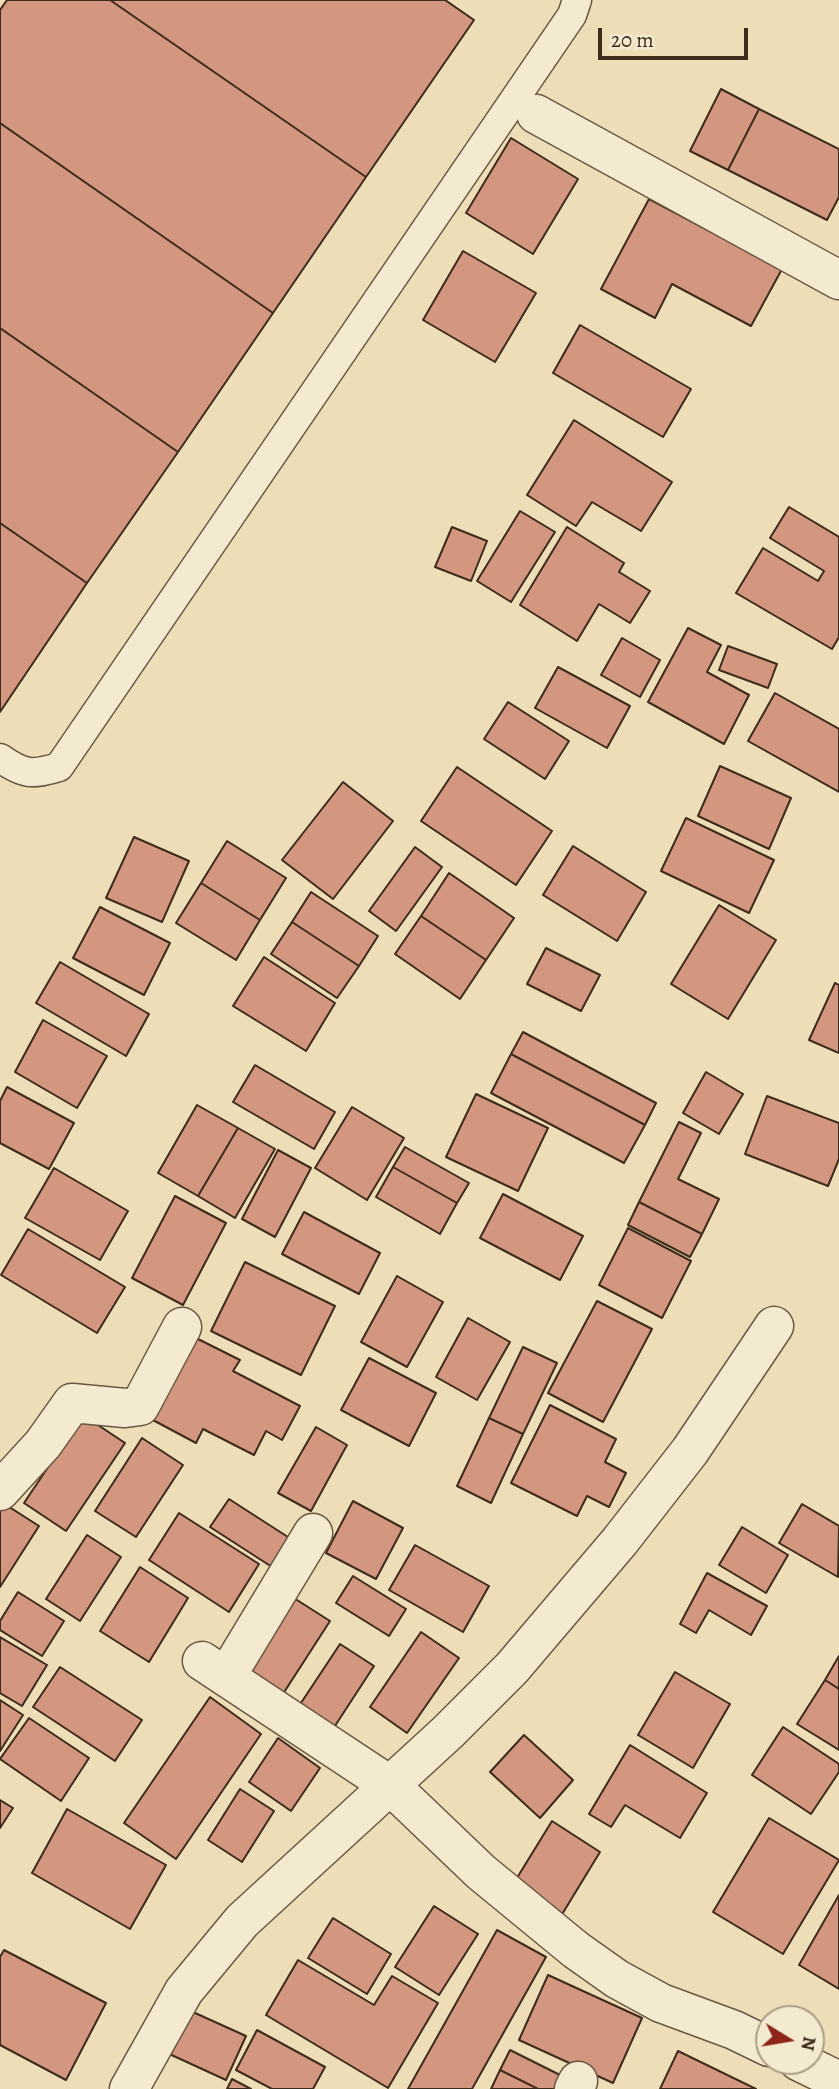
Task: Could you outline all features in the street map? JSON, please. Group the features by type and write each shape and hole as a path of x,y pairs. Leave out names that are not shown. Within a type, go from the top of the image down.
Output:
{"street":[{"path":"536,114 839,280"},
{"path":"129,2089 184,1991 242,1921 391,1786 512,1668 620,1541 690,1451 774,1326"},
{"path":"0,1491 43,1444 72,1403 125,1408 139,1406 182,1327"},
{"path":"313,1533 214,1669 391,1786 481,1872 576,1950 617,1979 661,2003 755,2040"}],"lane":[{"path":"0,758 11,766 35,774 59,767 572,15 576,0"}],"building":[{"path":"7,0 110,0 366,177 273,313 0,123 0,10"},
{"path":"110,0 445,0 474,20 366,177"},
{"path":"721,89 759,109 728,170 690,151"},
{"path":"759,109 839,149 839,197 827,220 728,170"},
{"path":"0,123 273,313 178,452 0,328"},
{"path":"511,138 578,179 533,254 466,213"},
{"path":"649,199 782,269 751,326 672,284 655,318 601,289"},
{"path":"463,251 536,293 495,362 423,320"},
{"path":"580,325 691,389 663,437 553,373"},
{"path":"0,328 178,452 87,583 0,523"},
{"path":"574,420 672,482 641,531 592,502 576,526 527,495"},
{"path":"789,507 839,537 839,637 832,649 736,593 763,548 818,581 824,571 770,538"},
{"path":"520,511 555,532 511,602 477,581"},
{"path":"0,523 87,583 0,712"},
{"path":"452,527 487,541 471,581 435,567"},
{"path":"567,527 624,563 619,572 650,591 630,623 599,604 577,641 520,605"},
{"path":"688,628 721,645 707,672 749,695 724,744 648,702"},
{"path":"622,638 660,660 640,697 601,675"},
{"path":"728,646 777,664 768,688 719,670"},
{"path":"558,667 630,706 607,748 535,708"},
{"path":"775,693 839,729 839,792 748,741"},
{"path":"508,702 569,741 545,779 484,739"},
{"path":"720,766 791,798 769,849 698,816"},
{"path":"457,767 552,831 516,885 421,821"},
{"path":"343,782 393,821 333,899 282,860"},
{"path":"686,818 774,860 749,913 661,871"},
{"path":"134,837 189,861 162,922 106,898"},
{"path":"227,841 286,878 260,920 201,883"},
{"path":"573,846 646,892 617,941 543,895"},
{"path":"415,847 442,867 396,931 369,911"},
{"path":"449,873 514,918 486,960 421,916"},
{"path":"201,883 260,920 236,960 176,923"},
{"path":"311,892 378,936 359,966 292,922"},
{"path":"719,905 776,940 728,1019 671,984"},
{"path":"100,907 170,943 144,995 73,958"},
{"path":"421,916 486,960 460,999 395,954"},
{"path":"292,922 359,966 337,998 271,954"},
{"path":"546,948 600,975 581,1011 527,984"},
{"path":"264,957 335,1003 306,1051 233,1006"},
{"path":"60,962 149,1014 126,1056 36,1003"},
{"path":"835,983 839,985 839,1053 809,1040"},
{"path":"43,1020 107,1056 77,1108 15,1072"},
{"path":"523,1032 656,1103 645,1125 511,1054"},
{"path":"511,1054 645,1125 624,1163 491,1093"},
{"path":"255,1065 335,1112 314,1149 233,1102"},
{"path":"706,1072 743,1094 719,1134 683,1113"},
{"path":"7,1087 74,1123 49,1169 0,1143 0,1101"},
{"path":"476,1094 548,1128 518,1191 446,1157"},
{"path":"767,1096 839,1123 839,1159 828,1186 745,1154"},
{"path":"197,1105 238,1128 198,1196 158,1173"},
{"path":"352,1107 404,1138 367,1200 315,1168"},
{"path":"679,1122 701,1133 678,1179 719,1199 702,1234 639,1202"},
{"path":"238,1128 275,1149 235,1218 198,1196"},
{"path":"405,1147 469,1183 457,1203 393,1167"},
{"path":"278,1150 311,1168 275,1237 242,1219"},
{"path":"393,1167 457,1203 440,1234 376,1197"},
{"path":"54,1168 128,1211 100,1260 25,1218"},
{"path":"503,1194 583,1236 560,1280 480,1238"},
{"path":"175,1196 226,1223 183,1305 132,1278"},
{"path":"639,1202 702,1234 690,1257 628,1225"},
{"path":"304,1212 380,1253 359,1294 282,1254"},
{"path":"628,1228 691,1261 662,1318 599,1285"},
{"path":"28,1229 125,1287 97,1333 1,1275"},
{"path":"245,1262 335,1306 301,1375 211,1331"},
{"path":"397,1276 443,1302 407,1367 361,1342"},
{"path":"597,1301 652,1329 603,1422 548,1393"},
{"path":"468,1318 510,1342 477,1400 436,1377"},
{"path":"194,1337 240,1360 233,1371 300,1406 282,1440 266,1431 254,1455 203,1429 196,1443 151,1419"},
{"path":"523,1347 557,1363 523,1434 489,1418"},
{"path":"369,1358 436,1393 409,1446 341,1410"},
{"path":"550,1405 616,1439 605,1462 626,1473 609,1507 587,1496 577,1516 511,1483"},
{"path":"83,1415 125,1443 66,1531 24,1503"},
{"path":"489,1418 523,1434 491,1503 457,1486"},
{"path":"316,1427 347,1445 311,1511 278,1493"},
{"path":"142,1438 183,1465 136,1537 95,1511"},
{"path":"229,1499 291,1539 272,1567 210,1527"},
{"path":"0,1501 39,1526 0,1587"},
{"path":"353,1501 403,1528 376,1579 326,1553"},
{"path":"802,1504 839,1526 838,1577 779,1543"},
{"path":"179,1513 259,1564 229,1612 149,1560"},
{"path":"742,1527 788,1555 766,1593 719,1565"},
{"path":"87,1535 121,1557 80,1621 46,1599"},
{"path":"415,1545 489,1586 463,1632 389,1590"},
{"path":"140,1567 188,1598 149,1662 100,1631"},
{"path":"707,1573 767,1606 751,1635 709,1610 696,1633 680,1624"},
{"path":"353,1576 406,1609 389,1636 336,1603"},
{"path":"18,1592 64,1621 42,1656 0,1630 0,1621"},
{"path":"286,1593 330,1621 281,1697 237,1669"},
{"path":"421,1632 459,1658 407,1733 370,1707"},
{"path":"0,1637 47,1665 22,1706 0,1693"},
{"path":"340,1644 374,1666 331,1732 297,1709"},
{"path":"839,1656 839,1689 825,1680"},
{"path":"60,1667 142,1720 115,1761 33,1707"},
{"path":"675,1672 730,1704 693,1768 638,1735"},
{"path":"825,1680 839,1689 839,1750 797,1724"},
{"path":"210,1697 261,1734 176,1859 124,1823"},
{"path":"0,1700 23,1715 0,1751"},
{"path":"29,1718 89,1758 61,1801 0,1759"},
{"path":"783,1727 839,1764 839,1772 811,1814 752,1775"},
{"path":"524,1735 573,1780 540,1818 490,1772"},
{"path":"278,1738 320,1768 291,1811 249,1782"},
{"path":"630,1745 707,1793 680,1838 625,1805 611,1827 589,1814"},
{"path":"240,1789 274,1811 242,1862 208,1840"},
{"path":"0,1800 13,1808 0,1828"},
{"path":"67,1809 166,1865 130,1929 32,1873"},
{"path":"769,1818 839,1860 783,1954 713,1912"},
{"path":"552,1821 600,1852 561,1916 512,1886"},
{"path":"839,1895 839,1989 799,1965"},
{"path":"434,1906 478,1934 439,1995 395,1967"},
{"path":"333,1918 391,1954 367,1994 308,1958"},
{"path":"497,1930 546,1957 472,2089 408,2089"},
{"path":"4,1950 106,2003 66,2080 0,2045 0,1957"},
{"path":"298,1960 374,2005 392,1976 438,2003 388,2088 266,2015"},
{"path":"548,1975 642,2018 613,2083 519,2040"},
{"path":"184,2008 246,2036 226,2080 165,2052"},
{"path":"257,2030 325,2067 313,2089 272,2089 236,2070"},
{"path":"510,2050 566,2078 560,2089 538,2089 500,2070"},
{"path":"678,2051 756,2089 660,2089"},
{"path":"500,2070 538,2089 491,2089"},
{"path":"232,2079 251,2089 227,2089"}]}
